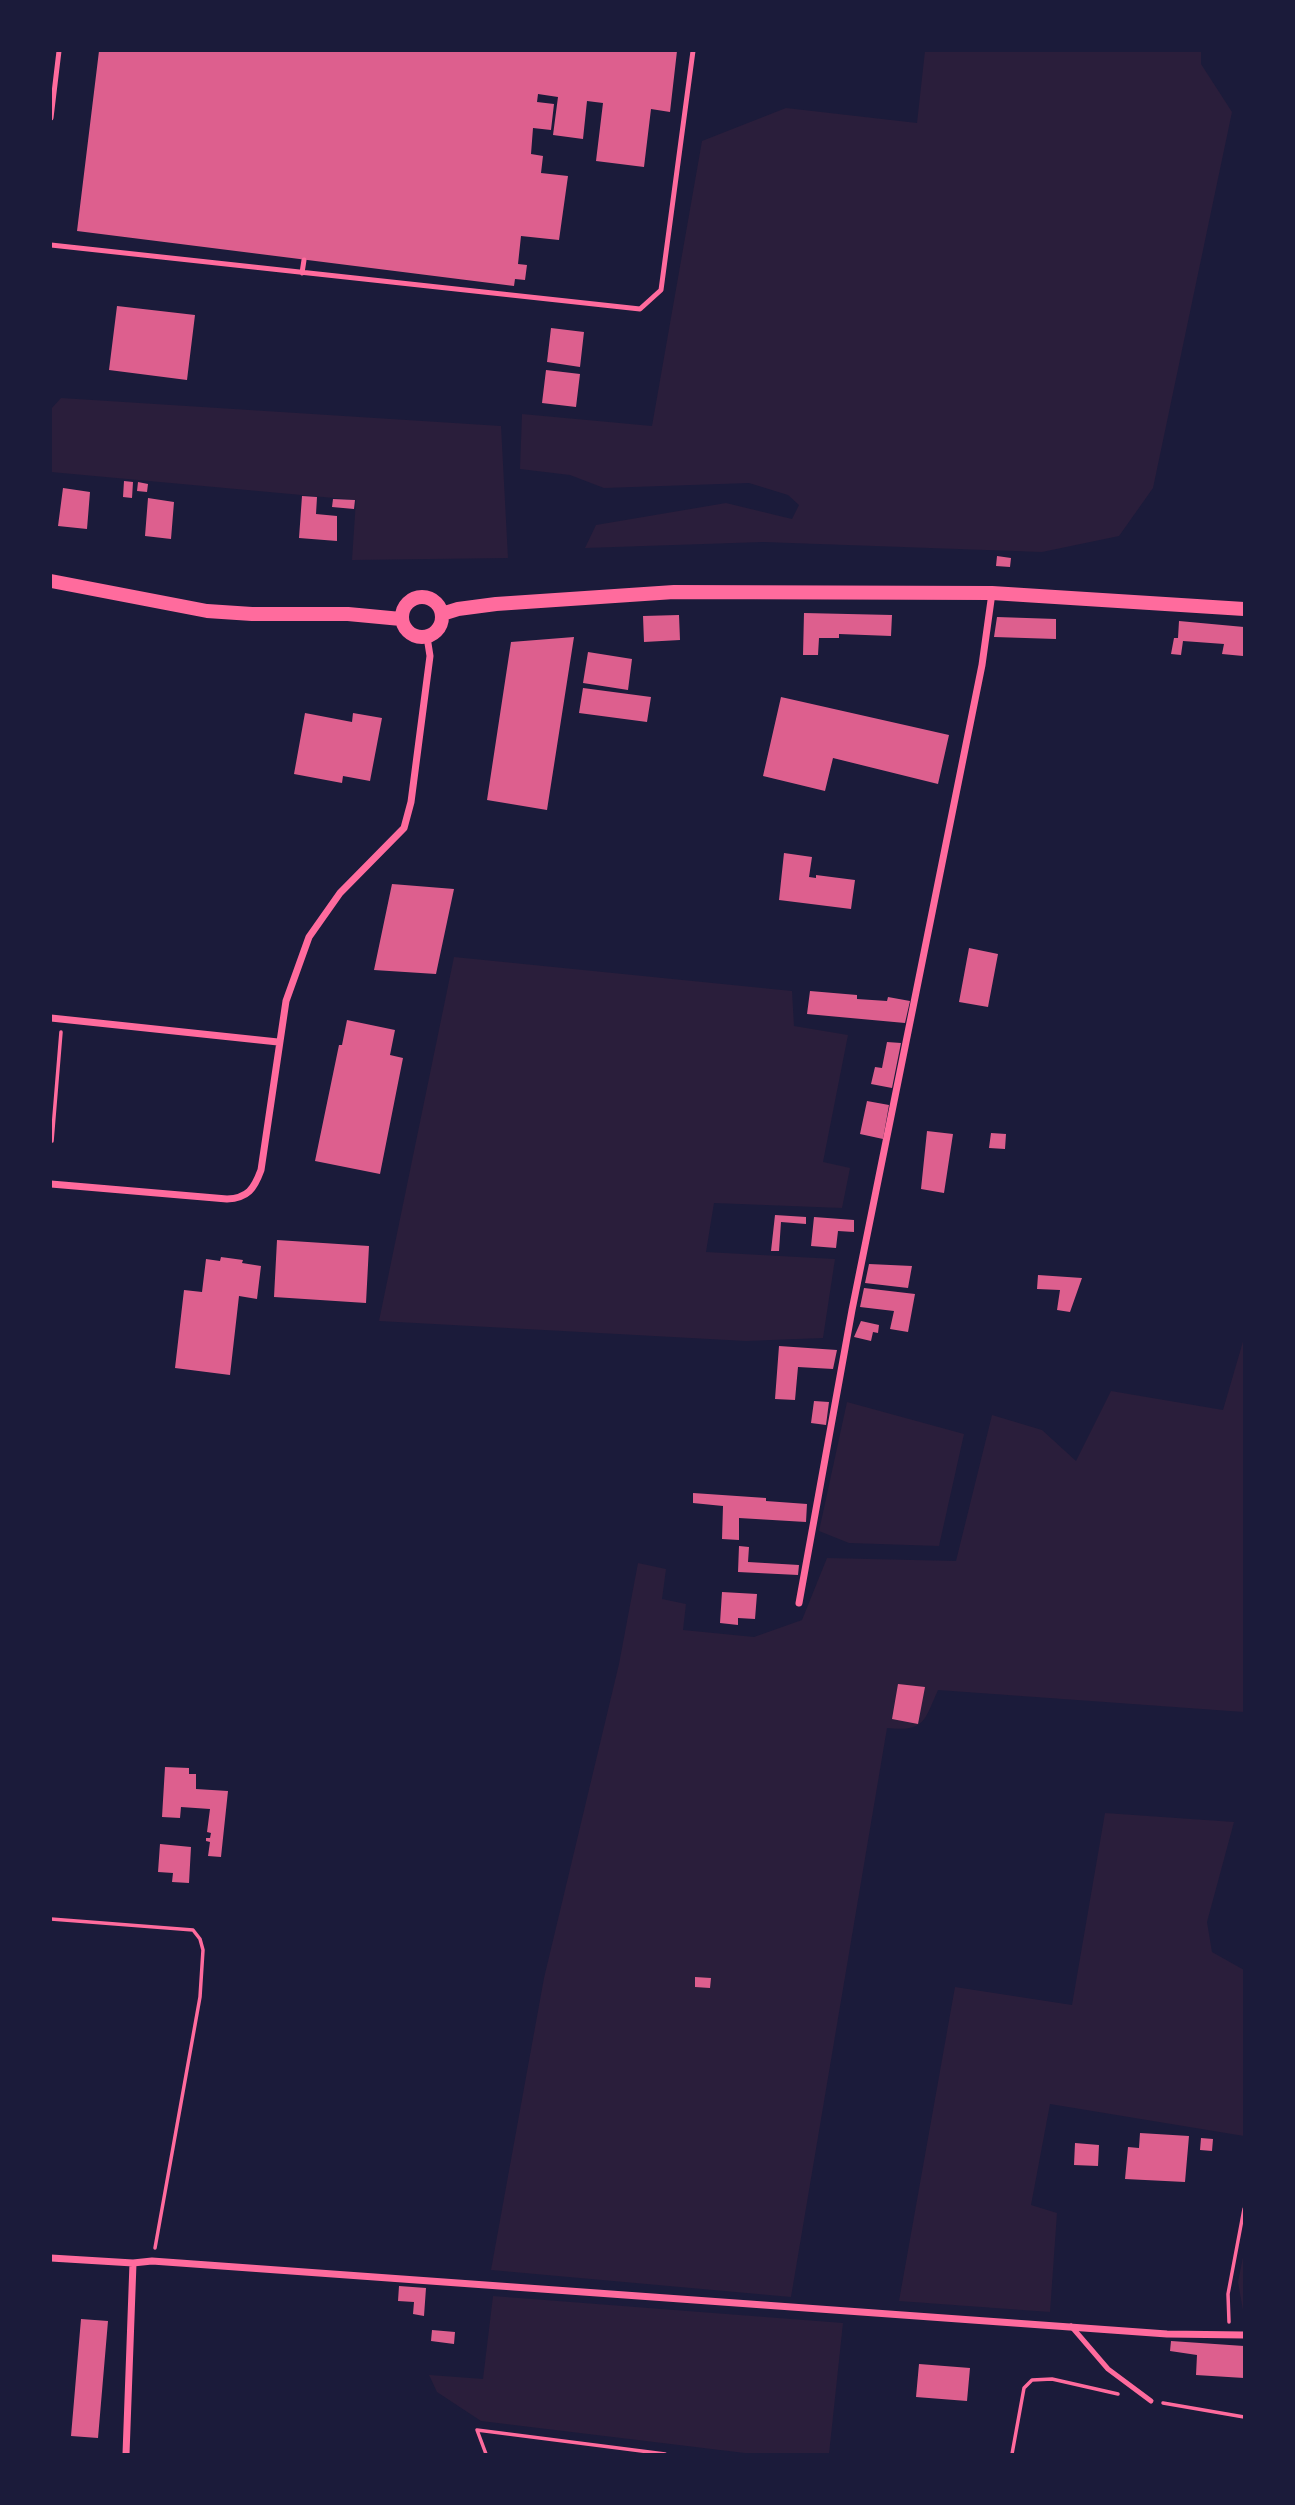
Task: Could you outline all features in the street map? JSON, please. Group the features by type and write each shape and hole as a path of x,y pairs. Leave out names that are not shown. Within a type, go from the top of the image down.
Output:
{"main road":[{"path":"51,581 207,611 348,614 401,619"},
{"path":"442,614 496,604 674,592 992,593 1244,609"},
{"path":"420,596 435,601 442,614 438,629 427,637 409,632 401,619 406,604 420,596"}],"street":[{"path":"799,1602 852,1310 982,665 992,593"},
{"path":"51,1184 227,1199 241,1198 255,1185 261,1170 286,1001 309,937 340,893 404,828 411,802 430,656 427,637"},
{"path":"51,1018 278,1042"},
{"path":"51,2258 133,2263 152,2261 1167,2334 1244,2335"},
{"path":"125,2454 133,2263"}],"lane":[{"path":"51,118 59,51"},
{"path":"51,245 640,309 661,290 693,51"},
{"path":"302,273 304,260"},
{"path":"1071,2326 1108,2369 1151,2401"}],"path":[{"path":"52,1141 62,1019"},
{"path":"51,1919 193,1930 200,1939 203,1950 200,1997 152,2261"},
{"path":"1230,2334 1228,2294 1244,2208"},
{"path":"1012,2454 1024,2388 1032,2380 1052,2379 1151,2401 1244,2417"},
{"path":"486,2454 477,2430 664,2454"}],"shaded area":[{"path":"925,51 1201,51 1201,64 1232,112 1153,488 1119,536 1042,552 763,542 585,548 596,525 726,503 792,519 799,505 788,495 749,483 604,488 570,475 520,469 522,414 652,426 702,141 786,108 917,123"},
{"path":"61,398 501,426 508,558 352,560 356,500 51,472 51,409"},
{"path":"454,957 792,991 794,1026 848,1035 823,1162 850,1168 842,1208 714,1203 706,1252 835,1259 823,1338 746,1341 379,1321"},
{"path":"1244,1338 1244,1712 938,1690 922,1722 909,1728 887,1728 791,2297 491,2270 544,1978 619,1664 638,1563 666,1569 662,1599 686,1604 683,1630 754,1637 802,1620 827,1558 956,1561 992,1415 1042,1430 1076,1461 1111,1391 1223,1410"},
{"path":"847,1402 964,1434 939,1546 849,1543 819,1531"},
{"path":"1105,1813 1234,1822 1207,1922 1212,1952 1244,1970 1244,2136 1050,2104 1031,2205 1057,2213 1050,2312 899,2301 955,1987 1072,2005"},
{"path":"1244,2252 1244,2316 1238,2282"},
{"path":"493,2296 843,2323 829,2454 753,2454 481,2421 437,2392 429,2375 483,2379"}],"building":[{"path":"99,51 677,51 670,112 651,109 644,167 596,161 603,103 587,101 583,139 553,135 558,97 538,94 537,102 554,104 551,130 533,128 531,154 543,156 541,173 568,176 559,240 521,236 518,264 527,265 525,280 515,279 514,286 77,231"},
{"path":"117,306 195,315 187,380 109,370"},
{"path":"551,328 584,332 580,367 547,362"},
{"path":"546,370 580,374 576,407 542,403"},
{"path":"124,481 133,482 132,498 123,497"},
{"path":"138,482 148,484 147,492 137,491"},
{"path":"63,488 90,492 87,529 58,526"},
{"path":"302,496 317,497 316,514 337,516 337,541 299,538"},
{"path":"148,498 174,502 171,539 145,536"},
{"path":"333,499 355,500 354,509 332,507"},
{"path":"997,556 1011,558 1010,567 996,566"},
{"path":"804,613 892,615 891,636 839,634 839,638 819,638 818,655 803,655"},
{"path":"679,615 680,640 644,642 643,616"},
{"path":"997,617 1056,619 1056,639 994,637"},
{"path":"1179,621 1244,627 1243,656 1222,654 1224,644 1183,641 1181,655 1171,654 1174,638 1178,638"},
{"path":"574,637 547,810 487,800 511,642"},
{"path":"588,652 632,659 628,690 583,683"},
{"path":"583,688 651,697 647,722 579,713"},
{"path":"781,697 949,735 938,784 833,758 825,791 763,776"},
{"path":"305,713 352,722 353,713 382,718 370,781 343,776 342,783 294,774"},
{"path":"784,853 812,857 809,877 816,878 816,875 855,880 851,909 779,900"},
{"path":"392,884 454,889 436,974 374,970"},
{"path":"969,948 998,954 988,1007 959,1002"},
{"path":"810,991 857,995 857,999 887,1001 888,997 910,1001 905,1023 807,1014"},
{"path":"347,1020 395,1030 390,1055 403,1058 380,1174 315,1161 339,1045 342,1045"},
{"path":"887,1042 901,1043 892,1088 871,1084 875,1067 882,1068"},
{"path":"867,1101 889,1105 883,1139 860,1134"},
{"path":"927,1131 953,1134 944,1193 921,1189"},
{"path":"991,1133 1006,1134 1005,1149 989,1148"},
{"path":"775,1215 806,1217 806,1224 781,1222 779,1251 771,1251"},
{"path":"814,1217 854,1220 854,1232 838,1231 836,1248 811,1246"},
{"path":"277,1240 369,1246 366,1303 274,1297"},
{"path":"221,1257 261,1266 257,1299 239,1296 230,1375 175,1368 184,1290 202,1292 206,1259 220,1261"},
{"path":"869,1264 912,1266 908,1288 865,1283"},
{"path":"1038,1275 1082,1278 1070,1312 1057,1310 1060,1290 1037,1289"},
{"path":"864,1288 915,1294 908,1332 890,1329 894,1311 860,1307"},
{"path":"861,1321 879,1325 878,1333 873,1332 871,1341 854,1337"},
{"path":"779,1346 837,1350 833,1369 798,1367 795,1400 775,1399"},
{"path":"814,1401 829,1402 826,1425 811,1423"},
{"path":"693,1493 807,1504 806,1522 739,1518 739,1540 722,1539 723,1506 693,1503"},
{"path":"739,1546 749,1547 748,1562 799,1565 798,1575 738,1572"},
{"path":"722,1592 757,1594 755,1619 738,1618 738,1625 720,1623"},
{"path":"898,1684 925,1687 918,1724 892,1719"},
{"path":"165,1767 189,1768 189,1774 196,1774 196,1789 228,1791 221,1857 208,1856 210,1842 206,1841 206,1838 210,1838 211,1833 207,1832 210,1809 181,1807 180,1818 162,1817"},
{"path":"160,1844 191,1847 189,1883 172,1882 173,1873 158,1872"},
{"path":"695,1977 711,1978 710,1988 695,1987"},
{"path":"1140,2133 1189,2136 1185,2182 1125,2179 1128,2147 1139,2148"},
{"path":"1201,2138 1213,2139 1212,2151 1200,2150"},
{"path":"1075,2143 1099,2145 1098,2166 1074,2165"},
{"path":"399,2286 426,2288 424,2316 413,2314 414,2302 398,2301"},
{"path":"81,2319 108,2321 98,2438 71,2436"},
{"path":"432,2330 455,2332 454,2344 431,2341"},
{"path":"1171,2341 1244,2346 1244,2378 1196,2375 1197,2355 1170,2351"},
{"path":"919,2364 970,2368 967,2401 916,2397"}]}
